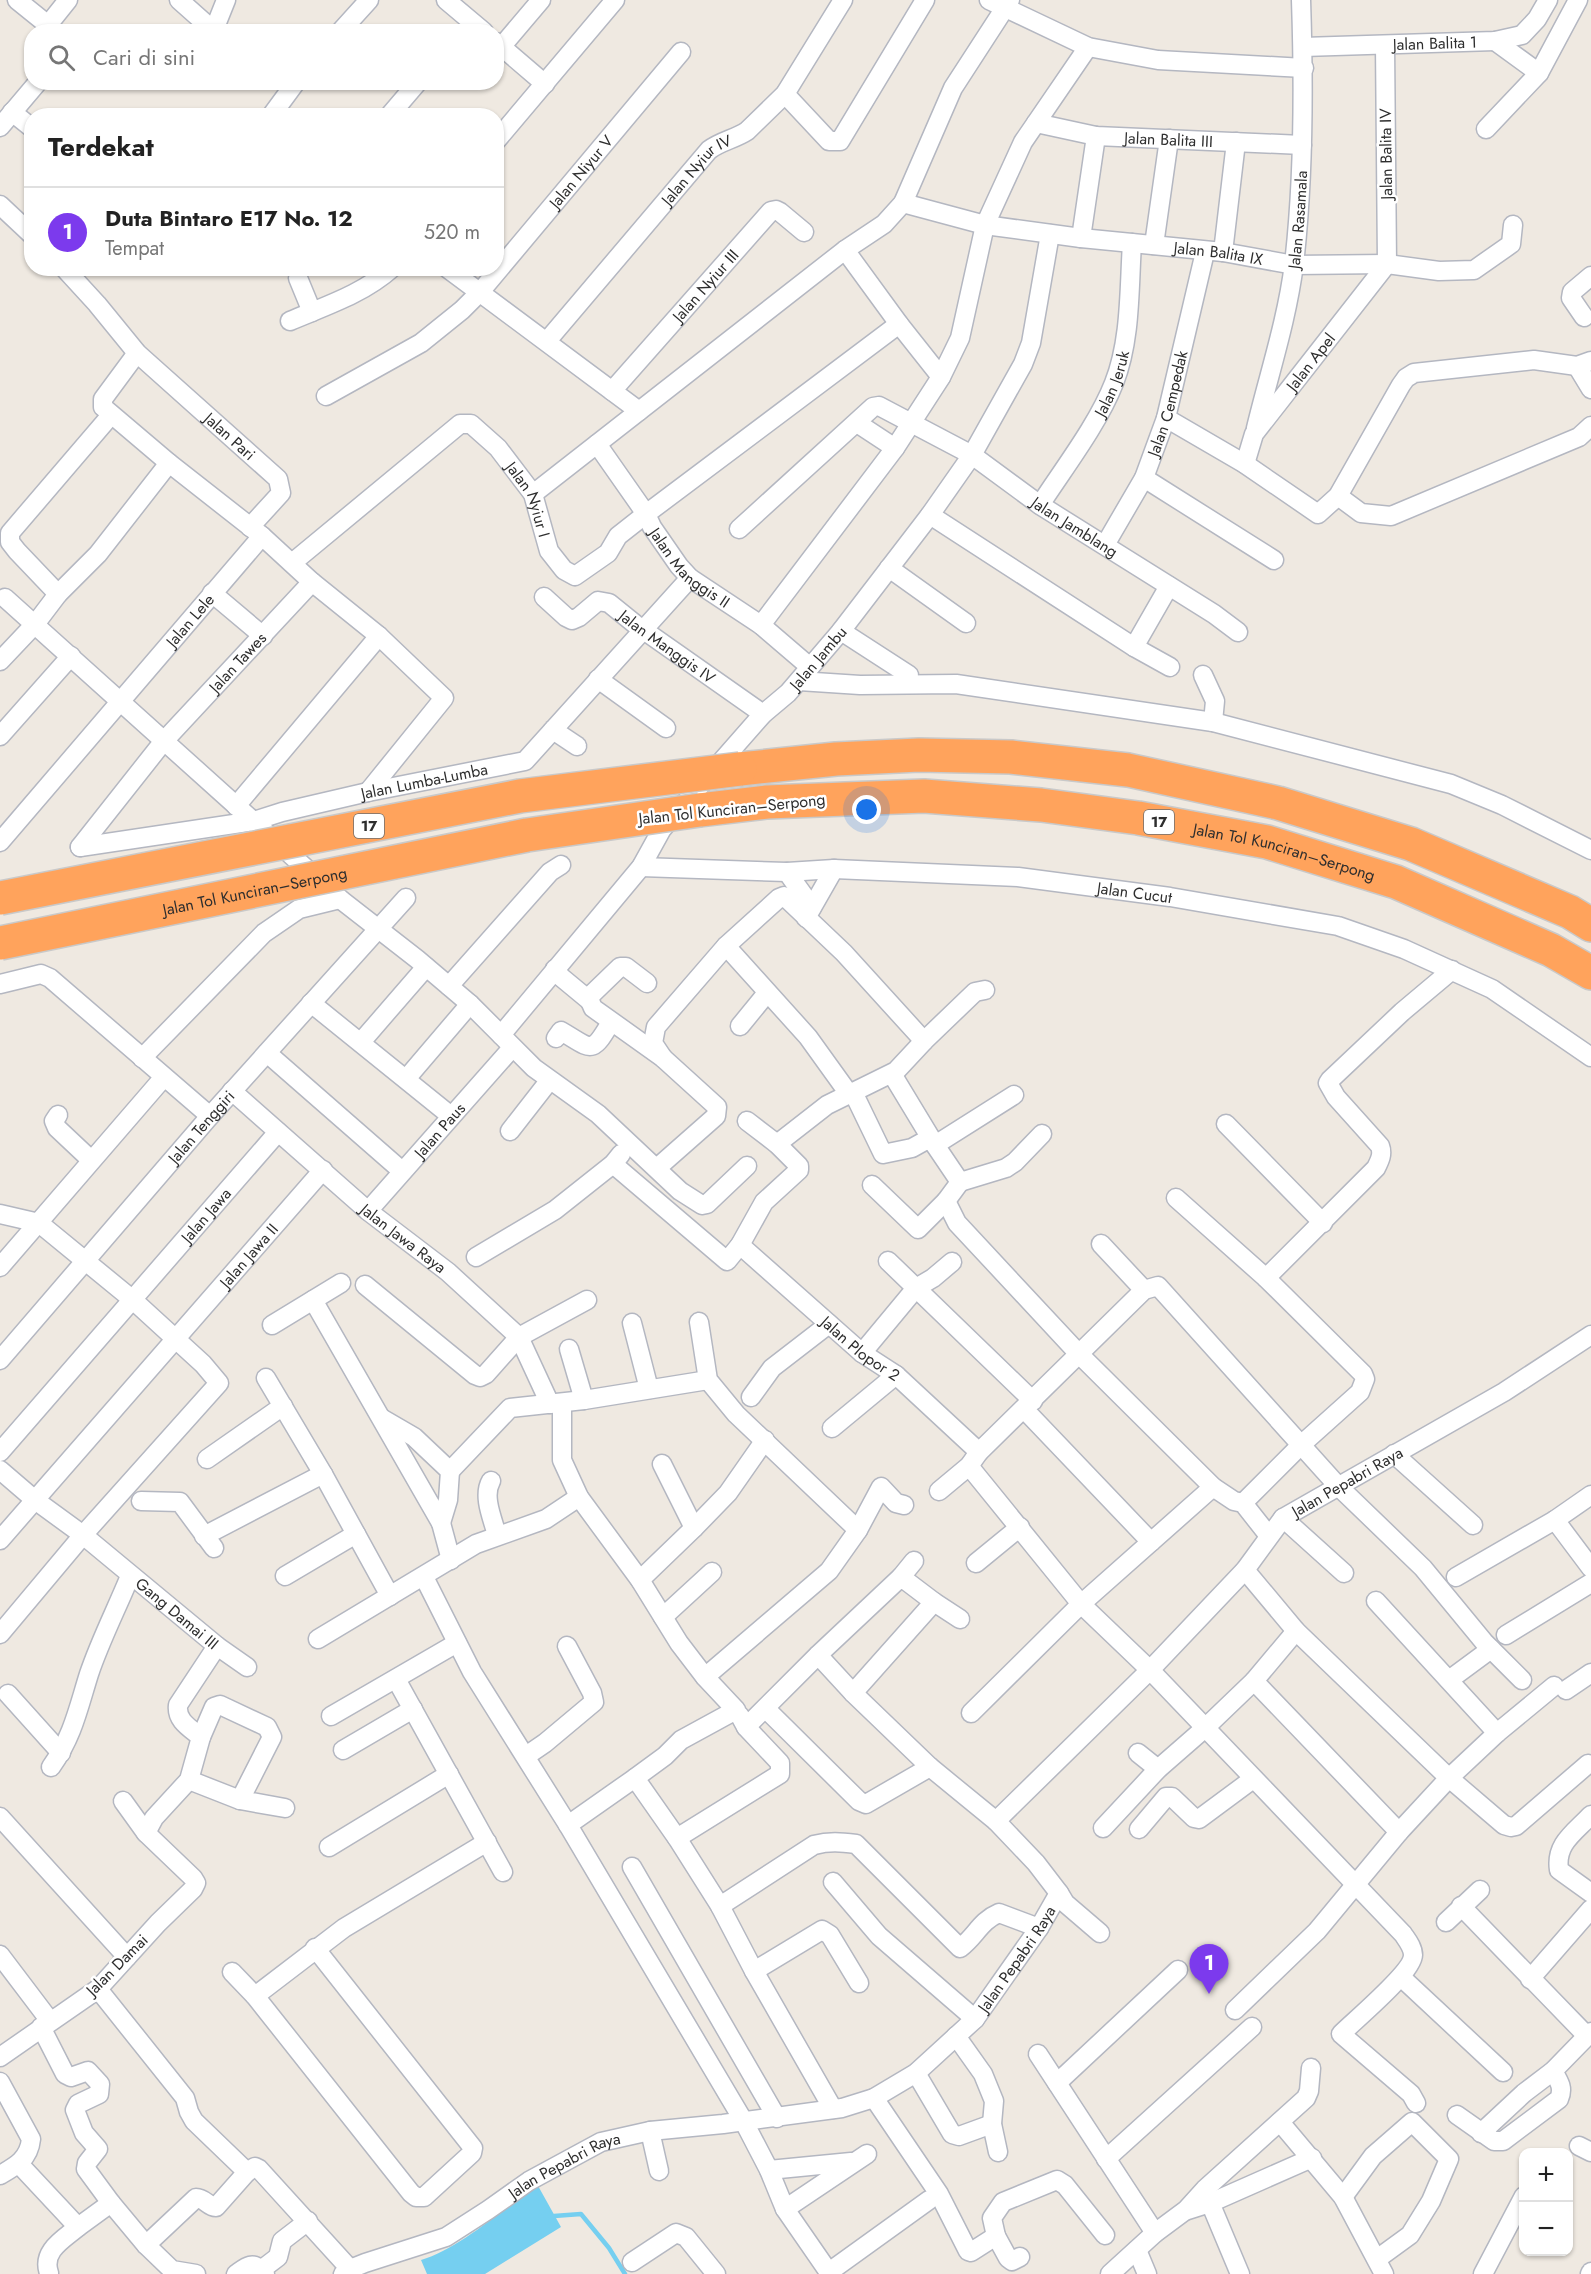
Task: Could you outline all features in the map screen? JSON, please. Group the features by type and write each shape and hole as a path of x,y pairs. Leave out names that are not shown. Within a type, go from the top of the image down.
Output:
{"highway":[{"name":"17","path":"0,898 520,796 836,759 920,755 1011,757 1128,770 1278,803 1411,844 1570,912 1591,925"},
{"name":"Jalan Tol Kunciran–Serpong","path":"0,943 528,835 767,802 848,797 924,796 1041,805 1138,818 1267,842 1396,882 1551,950 1591,973"}],"street":[{"path":"17,0 45,24"},
{"path":"53,24 68,0"},
{"path":"179,0 206,24"},
{"path":"217,24 226,0"},
{"path":"347,24 369,0"},
{"path":"446,0 469,24"},
{"path":"504,39 541,0"},
{"path":"504,132 615,0"},
{"name":"Jalan Nyiur IV","path":"547,341 709,150 719,142 740,136 747,131 785,94 843,0"},
{"path":"785,94 829,141 840,141 925,0"},
{"name":"Jalan Rasamala","path":"1254,435 1283,320 1294,265 1302,145 1304,68 1301,0"},
{"name":"Jalan Balita 1","path":"1303,47 1495,41 1522,35 1537,20 1548,0"},
{"path":"1486,129 1539,73 1578,0"},
{"path":"533,494 845,250 884,224 903,203 953,88 1001,3 1088,47 1158,60 1304,68"},
{"path":"1495,41 1539,73"},
{"name":"Jalan Balita IV","path":"1385,45 1387,264"},
{"path":"761,625 895,448 941,378 960,338 985,225 1023,142 1088,47"},
{"path":"504,48 545,84"},
{"name":"Jalan Niyur V","path":"504,263 681,52"},
{"path":"24,126 4,121 31,90"},
{"path":"276,108 284,90"},
{"path":"396,108 411,90"},
{"name":"Jalan Balita III","path":"1036,123 1096,136 1302,145"},
{"path":"1081,238 1096,136"},
{"path":"1154,245 1169,139"},
{"name":"Jalan Cempedak","path":"1105,545 1144,478 1166,418 1214,252 1236,142"},
{"name":"Jalan Balita IX","path":"903,203 985,225 1081,238 1214,252 1294,265 1387,264 1438,271 1474,270 1510,244 1513,225"},
{"path":"0,205 24,228"},
{"name":"Jalan Nyiur III","path":"612,391 771,211 780,212 804,231"},
{"name":"Jalan Jambu","path":"507,1042 555,969 641,867 654,839 763,714 788,693 841,631 930,515 972,455 1023,364 1031,343 1050,234"},
{"name":"Jalan Jeruk","path":"1040,505 1092,424 1114,384 1124,349 1132,243"},
{"path":"845,250 941,378"},
{"name":"Jalan Apel","path":"1245,464 1254,435 1387,264"},
{"path":"71,276 136,353 103,399 103,407 169,463 256,531 312,582 379,636 444,698 368,792"},
{"path":"290,321 346,297 383,276"},
{"path":"458,276 639,411"},
{"name":"Jalan Niyur V","path":"326,396 421,344 462,310 493,276"},
{"path":"1584,317 1571,298 1572,292 1591,276"},
{"path":"298,278 312,312"},
{"name":"Jalan Nyiur I","path":"292,563 460,424 471,424 498,448 533,494 549,550 564,570 574,576 608,553 618,536 646,514 899,324"},
{"name":"Jalan Pari","path":"136,353 278,479 281,493 256,531"},
{"path":"1166,418 1245,464 1318,513 1338,496 1401,385 1406,378 1414,374 1534,360 1584,364 1591,389"},
{"name":"Jalan Jamblang","path":"739,529 876,406 972,455 1040,505 1238,632"},
{"path":"58,594 17,551 10,542 10,533 111,415"},
{"path":"857,423 895,448"},
{"path":"1338,496 1361,513 1391,516 1579,437 1591,426"},
{"name":"Jalan Manggis II","path":"597,444 690,578 761,625 804,674"},
{"path":"0,661 36,623 58,594 98,554 169,463"},
{"path":"1144,478 1274,560"},
{"path":"930,515 1134,647 1170,667"},
{"name":"Jalan Lele","path":"0,842 212,593 256,531"},
{"path":"889,568 966,623"},
{"name":"Jalan Lumba-Lumba","path":"80,847 254,821 282,812 368,792 525,761 690,578"},
{"name":"Jalan Tawes","path":"80,847 163,742 312,582"},
{"path":"1134,647 1169,586"},
{"path":"212,593 263,636"},
{"name":"Jalan Manggis IV","path":"544,597 572,620 598,601 605,601 763,714"},
{"path":"5,598 36,623 163,742 340,899 470,1004 549,1081 598,1114 680,1191 702,1205 707,1204 747,1166"},
{"path":"841,631 909,675"},
{"path":"236,806 379,636"},
{"path":"0,736 71,656"},
{"path":"804,674 860,685 956,684 1213,722 1451,784 1502,805 1591,850"},
{"path":"1203,675 1215,701 1213,722"},
{"path":"598,679 666,728"},
{"path":"553,730 577,746"},
{"path":"449,986 550,872 561,865"},
{"name":"Jalan Cucut","path":"641,867 787,872 834,869 1018,877 1181,898 1338,926 1404,949 1492,989 1591,1057"},
{"path":"809,912 834,869"},
{"path":"787,872 809,912 924,1041"},
{"path":"663,1058 653,1043 656,1027 726,946 779,898 784,896 809,912"},
{"name":"Jalan Tenggiri","path":"0,1360 210,1116 406,898"},
{"path":"142,1058 264,933 299,909 340,899"},
{"path":"726,946 808,1036 851,1093 884,1154 933,1142 1014,1095"},
{"path":"361,1042 426,967"},
{"path":"590,1001 591,995 620,967 626,967 647,983"},
{"path":"555,969 561,977 590,1001 593,1008 663,1058 717,1107 716,1116 657,1168"},
{"path":"1266,1278 1376,1168 1382,1152 1380,1146 1336,1097 1328,1083 1402,1012 1452,970"},
{"path":"0,984 46,975 210,1116"},
{"path":"777,1144 827,1105 892,1074 975,992 985,990"},
{"path":"740,1026 767,993"},
{"path":"311,1003 451,1116"},
{"path":"406,1079 470,1004"},
{"path":"556,1038 561,1031 586,1046 592,1047 598,1044 611,1022"},
{"name":"Jalan Paus","path":"368,1212 451,1116 507,1042"},
{"path":"267,1053 402,1171"},
{"path":"892,1074 960,1182"},
{"path":"0,1267 164,1077"},
{"path":"510,1131 549,1081"},
{"name":"Jalan Jawa Raya","path":"232,1091 368,1212 448,1272 519,1337 556,1403"},
{"path":"58,1114 54,1121 57,1128 91,1160"},
{"path":"613,1164 727,1261 740,1245 764,1202 799,1170 800,1166 777,1144 747,1121"},
{"path":"1226,1124 1323,1223"},
{"name":"Jalan Jawa","path":"0,1452 278,1132"},
{"path":"872,1185 918,1229 946,1201 960,1182 1006,1168 1015,1162 1042,1134"},
{"path":"476,1257 549,1214 613,1164 630,1144"},
{"name":"Jalan Jawa II","path":"0,1540 323,1170"},
{"path":"1176,1198 1266,1278 1363,1374 1365,1379 1360,1392 1302,1444 1243,1503"},
{"path":"946,1201 957,1223 1079,1354 1213,1487 1234,1501 1243,1503 1269,1536"},
{"path":"0,1214 39,1223 133,1300 203,1364 219,1383 83,1535 0,1634"},
{"path":"1101,1244 1144,1290"},
{"name":"Jalan Plopor 2","path":"740,1245 862,1353 896,1375 974,1459 1020,1527 1081,1604 1150,1670 1403,1934 1413,1949 1413,1958 1401,1977"},
{"path":"888,1262 1029,1405 1151,1542"},
{"path":"862,1353 916,1288 933,1278 952,1262"},
{"path":"272,1325 340,1283"},
{"path":"365,1285 480,1377 486,1374 519,1337 587,1300"},
{"path":"939,1491 1144,1290 1158,1286 1338,1486 1424,1568 1491,1649 1522,1680"},
{"path":"313,1300 441,1523 450,1560"},
{"path":"699,1322 708,1380 736,1414 858,1530"},
{"path":"632,1323 649,1389"},
{"path":"751,1397 772,1368 830,1324"},
{"name":"Jalan Pepabri Raya","path":"346,2272 446,2237 529,2181 601,2142 650,2131 777,2118 833,2109 874,2098 916,2073 975,2019 1040,1928 1059,1893 1036,1863 996,1821 1150,1670 1245,1570 1283,1518 1504,1392 1591,1335"},
{"path":"569,1349 584,1400"},
{"path":"832,1428 896,1375"},
{"path":"266,1378 323,1474 390,1596"},
{"path":"441,1523 448,1500 450,1471 510,1408 584,1400 708,1380"},
{"path":"556,1403 562,1460 579,1497 640,1580 679,1643 705,1677 736,1710 746,1727 780,1763 780,1774 677,1838"},
{"path":"207,1459 282,1406"},
{"path":"383,1419 414,1437 450,1471"},
{"path":"640,1580 728,1493 765,1440"},
{"path":"1394,1454 1473,1525"},
{"path":"662,1464 694,1528"},
{"name":"Gang Damai III","path":"0,1470 35,1500 83,1535 217,1646 177,1705 180,1719 201,1737"},
{"path":"141,1502 180,1502 209,1539 233,1521 323,1474"},
{"path":"491,1481 488,1484 487,1499 496,1535"},
{"path":"705,1677 829,1571 858,1530 881,1487 896,1503 904,1505"},
{"path":"971,1713 1081,1604 1213,1487"},
{"path":"1456,1578 1555,1520 1591,1496"},
{"path":"318,1639 476,1544 546,1519 579,1497"},
{"path":"1283,1518 1344,1574"},
{"path":"1555,1520 1591,1568"},
{"path":"976,1563 1020,1527"},
{"path":"285,1576 356,1534"},
{"path":"746,1727 901,1577 914,1561"},
{"path":"1245,1570 1296,1631 1449,1778 1504,1825 1516,1826 1588,1764"},
{"path":"663,1617 712,1572"},
{"path":"9,1694 56,1760 78,1717 89,1674 130,1576"},
{"path":"424,1577 472,1672 568,1825 742,2120 769,2170 786,2209 830,2273 929,2200"},
{"path":"901,1577 960,1619"},
{"path":"1506,1635 1591,1584"},
{"path":"1376,1601 1497,1733"},
{"path":"853,1693 934,1602"},
{"path":"1103,1828 1158,1769 1205,1728 1254,1680 1296,1631"},
{"path":"331,1716 458,1643"},
{"path":"217,1646 247,1667"},
{"path":"526,1756 594,1702 592,1693 567,1646"},
{"path":"1449,1680 1491,1649"},
{"path":"818,1655 853,1693 930,1767 996,1821"},
{"path":"1235,2010 1317,1931 1399,1832 1449,1778 1497,1733 1560,1688 1591,1673"},
{"path":"396,1679 503,1872"},
{"path":"1254,1680 1399,1832"},
{"path":"123,1801 146,1833 154,1818 189,1780 201,1737 214,1707 220,1705 261,1724 271,1732 272,1737 240,1800"},
{"path":"343,1750 413,1709"},
{"path":"766,1709 859,1801 866,1804 930,1767"},
{"path":"568,1825 665,1756 681,1740 736,1710"},
{"path":"1138,1753 1158,1769"},
{"path":"329,1847 449,1774"},
{"path":"635,1778 720,1906 754,1971 833,2109"},
{"path":"1139,1829 1166,1797 1172,1797 1194,1818 1199,1819 1253,1779"},
{"path":"189,1780 240,1800 285,1808"},
{"path":"1591,1815 1561,1846 1557,1858 1559,1870 1591,1893"},
{"path":"0,1817 127,1957"},
{"name":"Jalan Damai","path":"0,2057 98,1989 158,1923 193,1889 196,1883 193,1878 146,1833"},
{"path":"720,1906 814,1845 827,1841 839,1841 856,1844 960,1948 972,1940 986,1918 999,1913 1040,1928"},
{"path":"255,1996 344,1928 487,1842"},
{"path":"632,1867 777,2118"},
{"path":"832,1882 879,1936 975,2019"},
{"path":"1446,1922 1480,1890"},
{"path":"1059,1893 1065,1903 1100,1933"},
{"path":"1461,1906 1530,1979 1589,2034 1553,2071 1524,2093 1480,2133"},
{"path":"1530,1979 1591,1909"},
{"path":"754,1971 822,1930 831,1935 859,1983"},
{"path":"232,1972 255,1996 411,2193 416,2198 424,2197 472,2153 473,2148 315,1948"},
{"path":"0,1955 46,2024 65,2074 71,2077 88,2071 100,2085 99,2094 78,2104 75,2110 84,2133 98,2149 87,2163 86,2169 111,2204 171,2272 196,2274"},
{"path":"1057,2084 1178,1970"},
{"path":"1416,2103 1411,2094 1341,2034 1401,1977 1503,2072"},
{"path":"98,1989 185,2098 194,2121 248,2172"},
{"path":"1106,2159 1252,2027"},
{"path":"956,2036 978,2066 994,2101 992,2124 998,2152"},
{"path":"1038,2054 1155,2233"},
{"path":"1110,2274 1155,2233 1207,2196 1306,2098 1309,2091 1311,2068"},
{"path":"1457,2115 1494,2141 1503,2141 1559,2099 1562,2093 1561,2085 1553,2071"},
{"path":"916,2073 952,2134 959,2136 992,2124"},
{"path":"0,2082 31,2139 27,2154 20,2164 0,2175"},
{"path":"874,2098 939,2194 968,2251 971,2252 996,2236"},
{"path":"1280,2122 1343,2197 1381,2266 1410,2235 1431,2201 1449,2159 1412,2122 1373,2156 1343,2197"},
{"path":"650,2131 659,2171"},
{"path":"769,2170 861,2157 786,2209"},
{"path":"1207,2196 1311,2158"},
{"path":"20,2164 78,2227"},
{"path":"146,2245 196,2198 201,2198 216,2207 255,2167 308,2221 346,2272"},
{"path":"1020,2257 1012,2261 1008,2258 996,2236 992,2218 1003,2202 1057,2180 1065,2185 1105,2235"},
{"path":"1207,2196 1240,2274"},
{"path":"1483,2274 1521,2202"},
{"path":"49,2273 46,2261 52,2250 78,2227 111,2204"},
{"path":"236,2274 249,2265 257,2265 263,2272 278,2258 282,2241 308,2221"},
{"path":"632,2262 676,2233 686,2237 716,2274"},
{"path":"1137,2250 1147,2274"}],"water":[{"path":"537,2184 561,2227 485,2274 427,2274 421,2260 451,2247"}],"waterway":[{"path":"554,2216 581,2214 609,2248 625,2274"}],"place":[{"name":"Duta Bintaro E17 No. 12","path":"1209,1994"}]}
